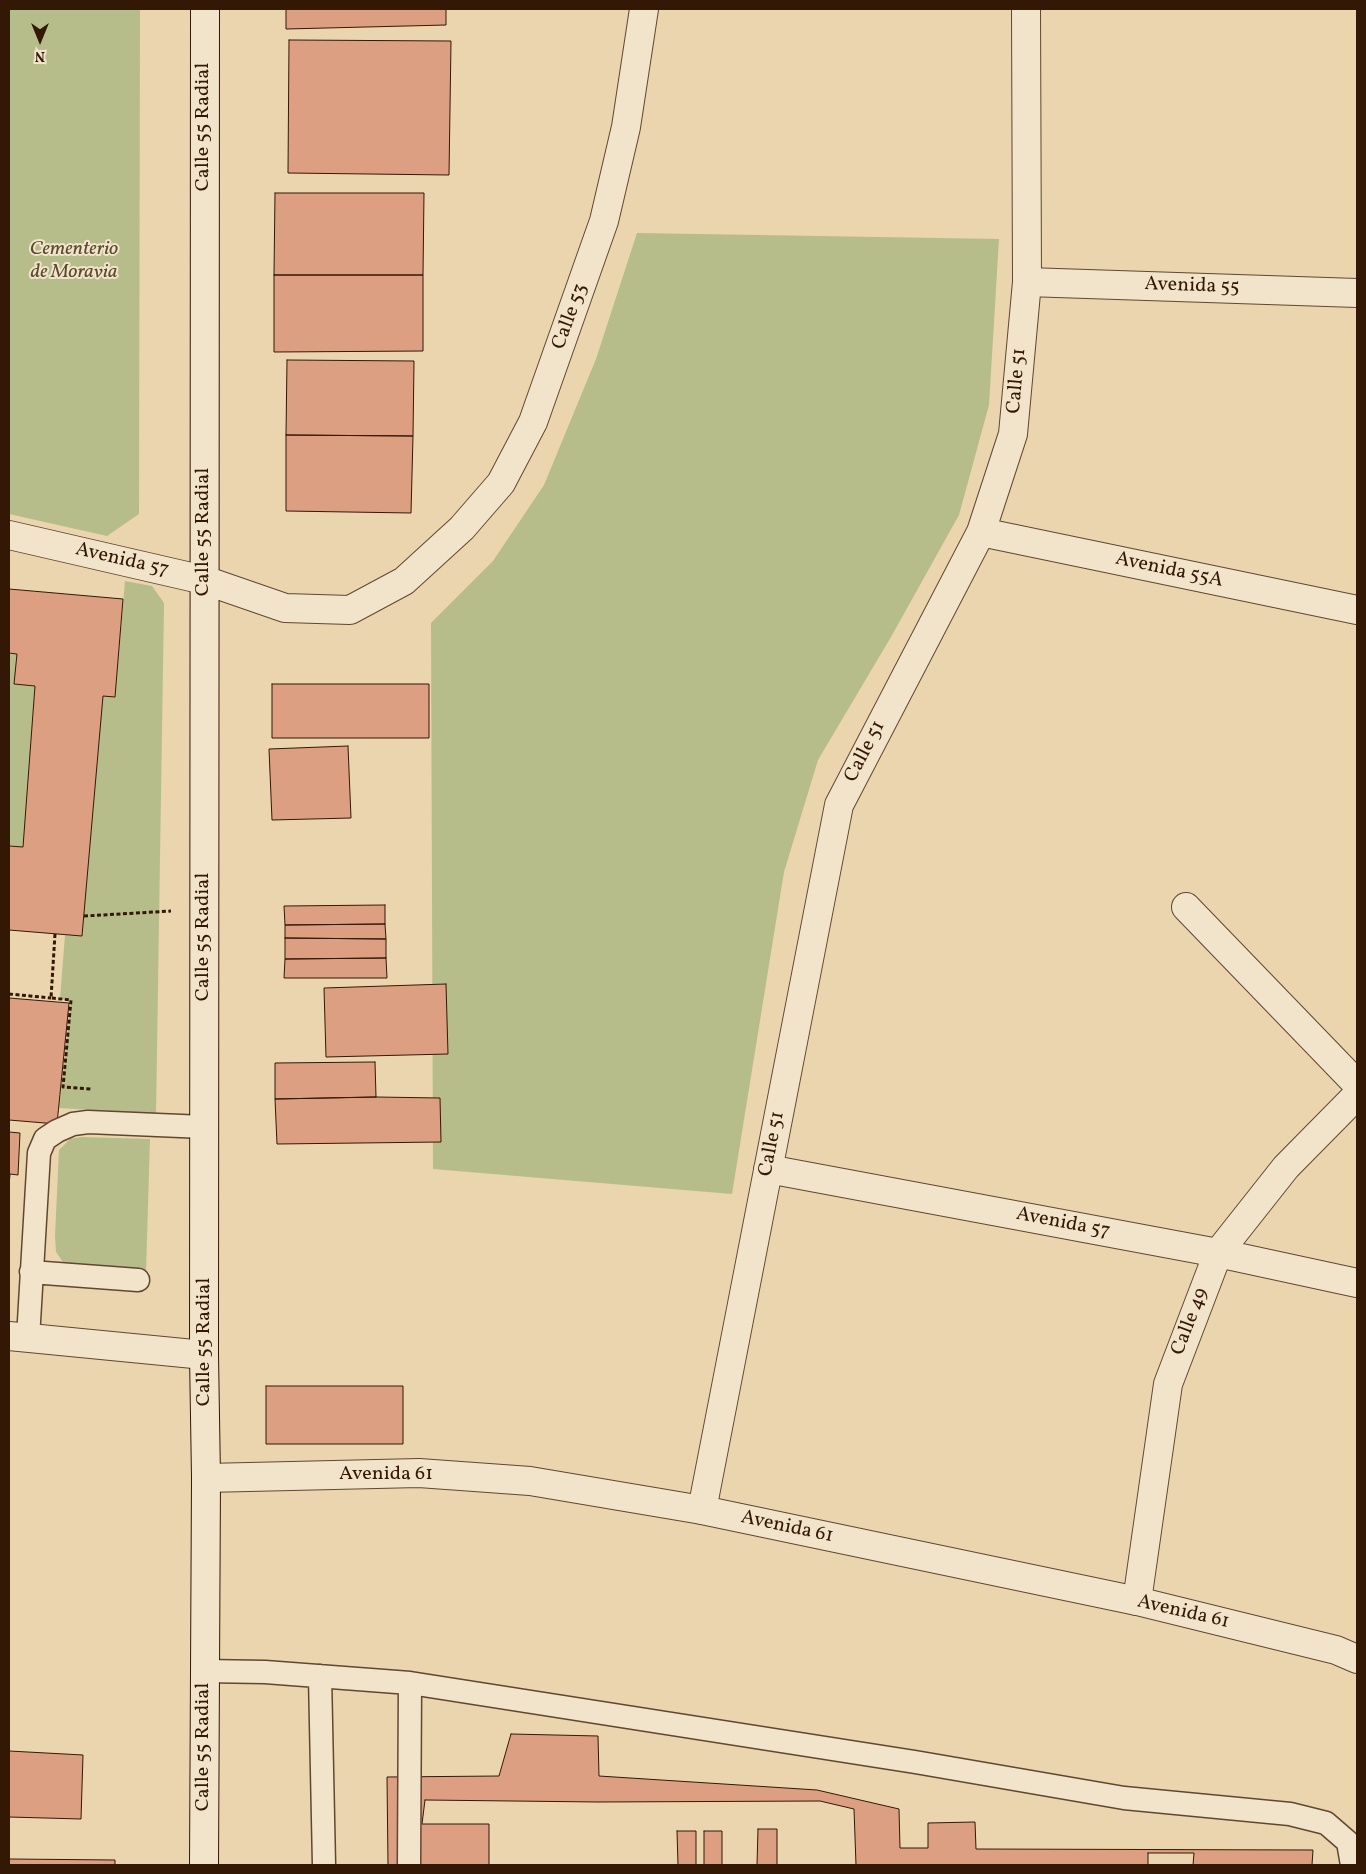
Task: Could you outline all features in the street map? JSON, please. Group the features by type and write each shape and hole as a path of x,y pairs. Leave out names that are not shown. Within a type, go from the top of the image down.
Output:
{"street":[{"name":"Calle 55 Radial","path":"204,9 204,1355 206,1478 204,1865"},
{"name":"Calle 53","path":"404,581 462,528 502,483 533,422 604,221 626,127 644,9"},
{"name":"Calle 51","path":"702,1510 839,805 981,532 1013,434 1027,282 1026,9"},
{"name":"Avenida 55","path":"1027,282 1357,293"},
{"name":"Avenida 55A","path":"981,532 1357,610"},
{"name":"Avenida 57","path":"9,536 204,580 284,608 350,610 404,581"},
{"path":"1186,907 1357,1084"},
{"name":"Calle 49","path":"1137,1601 1168,1384 1218,1253 1286,1167 1357,1095"},
{"name":"Avenida 57","path":"768,1169 1218,1253 1357,1283"},
{"path":"18,1337 204,1355"},
{"name":"Avenida 61","path":"206,1478 419,1473 530,1481 702,1510 1137,1601 1336,1650 1357,1658"}],"lane":[{"path":"18,1337 31,1272 38,1153 45,1139 65,1127 88,1122 204,1126"},
{"path":"31,1272 138,1280"},
{"path":"204,1671 265,1672 410,1682 915,1762 1115,1796 1290,1814 1326,1823 1348,1842 1352,1865"},
{"path":"320,1676 324,1865"},
{"path":"409,1865 410,1682"}],"path":[{"path":"84,916 204,910"},
{"path":"51,998 55,934"},
{"path":"9,994 71,1000 63,1087 100,1090"}],"green space":[{"name":"Cementerio de Moravia","path":"9,9 140,9 139,514 107,536 9,514"},
{"path":"637,233 999,239 989,405 959,515 891,637 818,760 784,872 732,1194 433,1169 431,623 493,561 544,485 596,359"},
{"path":"125,581 152,586 164,603 156,1114 59,1108 71,1001 60,999 65,935 82,936 103,696 115,697"},
{"path":"9,654 17,654 14,684 35,686 23,847 9,846"},
{"path":"82,1137 150,1139 146,1272 77,1270 65,1265 56,1252 59,1150 70,1139"}],"building":[{"path":"286,9 446,9 446,25 286,29"},
{"path":"289,40 451,41 449,175 288,173"},
{"path":"275,193 424,193 423,275 274,275"},
{"path":"274,275 423,275 423,351 274,352"},
{"path":"287,360 414,361 413,436 286,435"},
{"path":"286,435 413,436 411,513 286,511"},
{"path":"9,589 123,599 115,697 103,696 82,936 9,930 9,846 23,847 35,686 14,684 17,654 9,653"},
{"path":"272,684 429,684 429,738 272,738"},
{"path":"348,746 351,818 272,820 269,749"},
{"path":"385,905 385,924 285,925 284,906"},
{"path":"385,924 386,939 285,938 285,925"},
{"path":"285,938 386,939 386,958 285,959"},
{"path":"386,958 387,978 284,978 285,959"},
{"path":"446,984 448,1054 326,1057 324,988"},
{"path":"9,998 69,1003 57,1124 9,1120"},
{"path":"375,1062 376,1097 275,1099 275,1063"},
{"path":"440,1098 441,1142 277,1144 275,1099"},
{"path":"9,1132 20,1133 18,1175 10,1174 9,1186"},
{"path":"266,1386 403,1386 403,1444 266,1444"},
{"path":"511,1734 598,1736 599,1776 817,1790 899,1809 900,1848 928,1848 928,1823 975,1822 976,1849 1313,1850 1312,1865 388,1865 387,1777 499,1776"},
{"path":"9,1751 83,1755 81,1819 9,1817"},
{"path":"425,1800 598,1802 820,1801 854,1809 856,1865 489,1865 489,1824 422,1824"},
{"path":"758,1829 777,1829 777,1865 757,1865"},
{"path":"677,1831 696,1831 696,1865 678,1865"},
{"path":"704,1831 722,1831 722,1865 704,1865"},
{"path":"1148,1853 1194,1853 1193,1865 1148,1865"},
{"path":"9,1859 115,1860 115,1865 9,1865"}]}
